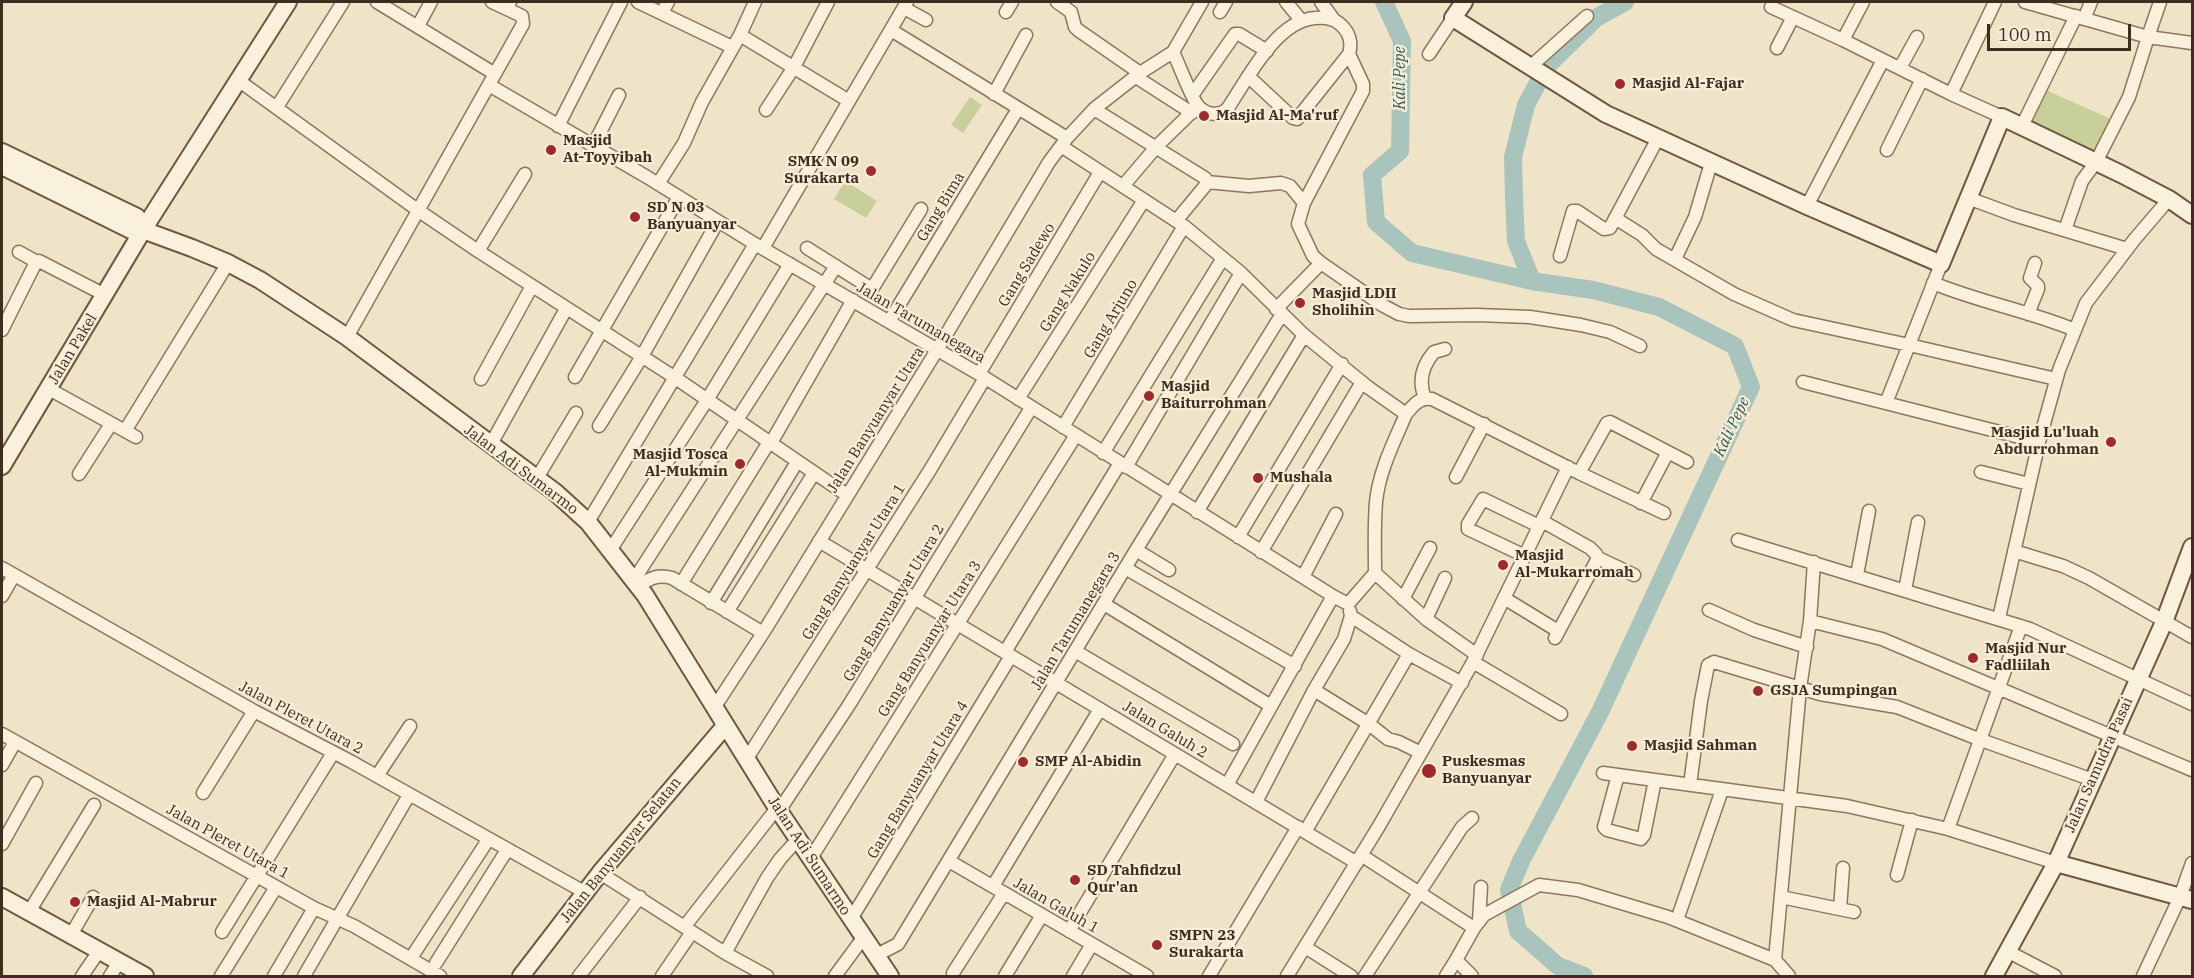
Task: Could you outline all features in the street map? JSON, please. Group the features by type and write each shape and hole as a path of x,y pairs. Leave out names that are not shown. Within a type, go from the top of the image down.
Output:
{"street":[{"name":"Jalan Pakel","path":"2,466 143,230 288,2"},
{"path":"277,107 343,2"},
{"name":"Jalan Tarumanegara","path":"377,2 418,27 558,126 982,376 1333,596 1409,654 1461,683"},
{"path":"418,27 431,2"},
{"path":"347,337 524,21 522,16 509,5 492,2"},
{"path":"558,126 621,2"},
{"path":"638,2 732,47"},
{"path":"662,13 668,2"},
{"path":"658,184 684,143 755,2"},
{"path":"766,110 794,67 828,2"},
{"path":"1057,2 1075,7 1075,27 1138,75 1213,114 1224,112 1267,51 1283,33 1301,20 1323,17 1334,20 1343,26 1350,37 1349,54 1297,119 1293,118 1249,77"},
{"path":"1194,105 1173,52 1202,2"},
{"path":"1286,2 1301,20"},
{"path":"1321,2 1334,20"},
{"path":"1429,54 1464,2"},
{"path":"1843,40 1863,2"},
{"path":"1951,94 1995,2"},
{"path":"2025,2 2148,37 2193,43"},
{"path":"2022,126 2080,17 2091,2"},
{"path":"2064,230 2082,181 2096,162 2129,97 2160,2"},
{"path":"588,522 674,377 759,246 905,5 926,20"},
{"path":"1771,7 2096,162 2169,199 2193,215"},
{"path":"1531,67 1587,16"},
{"path":"1777,48 1793,17"},
{"path":"1453,18 1606,114 1807,206 1941,264"},
{"path":"891,30 1018,109 1064,142 1100,172 1180,224 1241,273 1304,335 1406,414"},
{"path":"1123,186 1194,105 1234,34 1239,34 1267,51"},
{"path":"740,35 849,100"},
{"path":"993,94 1026,35"},
{"path":"1900,69 1917,37"},
{"name":"Jalan Banyuanyar Utara","path":"714,708 763,633 937,350 1027,197 1064,142 1094,109 1138,75 1173,52"},
{"path":"1349,54 1363,84 1363,92 1307,197 1298,220 1299,230 1310,251 1321,263 1382,305 1404,316 1530,317 1610,332 1640,346"},
{"path":"1807,206 1883,60"},
{"path":"1887,150 1922,79"},
{"path":"238,80 419,211 641,358 674,377 848,495"},
{"path":"593,146 619,95"},
{"name":"Gang Bima","path":"890,320 1018,109"},
{"path":"1094,109 1157,146 1205,178 1207,182 1249,186 1281,183 1307,197"},
{"path":"1886,403 2002,117"},
{"path":"1560,256 1574,211 1604,229 1610,228 1658,138"},
{"name":"Jalan Adi Sumarmo","path":"2,152 137,217 143,230"},
{"path":"1675,259 1695,217 1711,163"},
{"name":"Jalan Adi Sumarmo","path":"2,166 130,230 143,230 228,262 260,280 347,337 537,478 588,522 636,583 778,810 883,967"},
{"name":"Gang Sadewo","path":"982,376 1100,172"},
{"path":"478,251 525,174"},
{"name":"Gang Arjuno","path":"1063,427 1180,224 1207,182"},
{"path":"575,377 680,197"},
{"path":"1968,198 1993,209 2127,249"},
{"path":"1999,618 2039,442 2056,379 2075,330 2086,303 2169,199"},
{"name":"Gang Nakulo","path":"1018,399 1144,200"},
{"path":"807,248 870,289 874,287 921,209"},
{"path":"1615,218 1642,235 1656,249 1734,294 1793,320 2056,379"},
{"path":"599,426 641,358 718,220"},
{"path":"19,252 105,295"},
{"path":"1103,453 1222,258"},
{"path":"2,330 37,262"},
{"path":"49,389 131,434 228,262"},
{"name":"Jalan Tarumanegara 3","path":"883,967 1279,311 1321,263"},
{"path":"2028,314 2038,289 2030,278 2035,263"},
{"path":"611,549 707,400 790,264"},
{"path":"636,583 836,266"},
{"name":"Gang Banyuanyar Utara 4","path":"851,920 1008,654 1241,273"},
{"path":"1933,283 2075,330"},
{"path":"481,379 532,286"},
{"path":"681,584 770,443 853,300"},
{"path":"491,444 566,309"},
{"path":"1197,512 1304,335"},
{"path":"1425,398 1420,385 1423,372 1434,352 1445,349"},
{"path":"1238,537 1342,364"},
{"name":"Gang Banyuanyar Utara 1","path":"746,760 868,568 982,376"},
{"path":"1261,552 1362,382"},
{"path":"1803,382 2039,442"},
{"path":"1256,802 1314,690 1344,639 1349,610 1375,573 1376,503 1379,482 1406,414 1418,401 1425,398 1432,399 1664,513"},
{"name":"Gang Banyuanyar Utara 2","path":"662,976 689,929 778,810 849,705 1031,408"},
{"path":"537,478 576,413"},
{"path":"1287,976 1379,826 1475,659 1540,524 1573,470 1609,422 1687,462"},
{"path":"79,474 111,424"},
{"path":"1456,477 1484,424"},
{"name":"Gang Banyuanyar Utara 3","path":"811,858 1076,435"},
{"path":"1641,503 1668,452"},
{"path":"711,603 798,462"},
{"path":"1981,472 2029,487"},
{"path":"728,612 814,473"},
{"path":"1526,556 1468,529 1468,524 1483,499 1590,548 1598,558 1634,575"},
{"path":"1857,575 1869,511"},
{"path":"1303,577 1336,514"},
{"path":"1905,590 1918,522"},
{"path":"1738,540 1857,575 1960,609 1999,618 2105,662 2193,704"},
{"name":"Jalan Galuh 2","path":"819,541 868,568 914,598 1301,830 1479,921"},
{"name":"Jalan Samudra Pasai","path":"1994,976 2056,863 2164,622 2193,547"},
{"path":"1403,599 1430,548"},
{"path":"2014,549 2080,574 2193,637"},
{"path":"1136,550 1169,570"},
{"path":"1504,598 1557,634 1598,558"},
{"path":"1775,960 1814,562"},
{"name":"Jalan Pleret Utara 2","path":"2,568 254,711 377,776 586,893"},
{"path":"1125,568 1294,666"},
{"path":"1375,573 1475,659 1561,714"},
{"path":"2,596 14,575"},
{"path":"636,583 660,576 672,578 763,633"},
{"path":"1426,619 1445,578"},
{"path":"1227,785 1333,596"},
{"path":"1104,604 1271,706"},
{"path":"1709,610 1754,630 1807,647"},
{"path":"1810,621 1882,639 2193,770"},
{"path":"1948,830 2021,626"},
{"path":"1075,651 1233,744"},
{"path":"1209,976 1369,724 1409,654"},
{"path":"1690,785 1701,701 1710,663 1714,662 1820,694 1897,706 1981,740 2093,780"},
{"path":"1314,690 1369,724 1388,739 1399,741 1420,753"},
{"path":"953,973 1100,709"},
{"path":"203,793 254,711"},
{"path":"377,776 410,726"},
{"name":"Jalan Banyuanyar Selatan","path":"521,976 600,873 725,726"},
{"name":"Jalan Pleret Utara 1","path":"2,734 314,908 354,926 433,972"},
{"path":"2,765 15,742"},
{"path":"222,932 333,753"},
{"path":"1069,931 1175,754"},
{"path":"1603,773 1847,806 1912,820 2186,899"},
{"path":"1618,775 1604,827 1606,830 1641,839 1644,835 1655,780"},
{"path":"2,844 36,783"},
{"path":"1677,920 1722,790"},
{"path":"303,976 409,795"},
{"path":"29,912 94,805"},
{"path":"1897,875 1912,820"},
{"path":"1365,976 1468,822"},
{"path":"725,953 766,878 798,838"},
{"path":"411,958 488,840"},
{"path":"433,972 507,850"},
{"name":"Jalan Galuh 1","path":"949,861 1147,976"},
{"path":"2143,976 2186,899 2193,862"},
{"path":"1840,909 1843,868"},
{"path":"600,873 725,953 767,976"},
{"path":"1479,921 1539,885 1578,890 1677,920 1775,960 1789,976"},
{"path":"1446,976 1479,921 1481,887"},
{"path":"221,976 273,892"},
{"path":"2,897 99,951 115,969 145,976"},
{"path":"71,935 93,897"},
{"path":"579,976 640,897"},
{"path":"1781,897 1854,912"},
{"path":"273,976 314,908"},
{"path":"1005,976 1042,915"},
{"path":"835,976 863,938"},
{"path":"1073,976 1092,944"},
{"path":"1305,947 1351,976"},
{"path":"82,976 99,951"},
{"path":"2007,951 2055,976"},
{"path":"1456,960 1472,976"}],"green space":[{"path":"2046,90 2111,119 2094,154 2028,123"},
{"path":"970,97 982,105 963,133 951,125"},
{"path":"845,181 877,201 866,218 834,199"}],"waterway":[{"name":"Kali Pepe","path":"1384,2 1402,41 1400,151 1372,175 1376,222 1412,253 1532,281 1593,290 1659,307 1735,346 1751,387 1600,712 1521,861 1509,890 1518,931 1558,966 1584,976"},
{"path":"1532,281 1516,241 1514,197 1513,157 1526,105 1547,66 1596,18 1625,2"}],"place":[{"name":"Masjid Al-Fajar","path":"1620,84"},
{"name":"Masjid Al-Ma'ruf","path":"1204,116"},
{"name":"Masjid At-Toyyibah","path":"551,150"},
{"name":"SMK N 09 Surakarta","path":"871,171"},
{"name":"SD N 03 Banyuanyar","path":"635,217"},
{"name":"Masjid LDII Sholihin","path":"1300,303"},
{"name":"Masjid Baiturrohman","path":"1149,396"},
{"name":"Masjid Lu'luah Abdurrohman","path":"2111,442"},
{"name":"Masjid Tosca Al-Mukmin","path":"740,464"},
{"name":"Mushala","path":"1258,478"},
{"name":"Masjid Al-Mukarromah","path":"1503,565"},
{"name":"Masjid Nur Fadliilah","path":"1973,658"},
{"name":"GSJA Sumpingan","path":"1758,691"},
{"name":"Masjid Sahman","path":"1632,746"},
{"name":"SMP Al-Abidin","path":"1023,762"},
{"name":"Puskesmas Banyuanyar","path":"1429,771"},
{"name":"SD Tahfidzul Qur'an","path":"1075,880"},
{"name":"Masjid Al-Mabrur","path":"75,902"},
{"name":"SMPN 23 Surakarta","path":"1157,945"}]}
